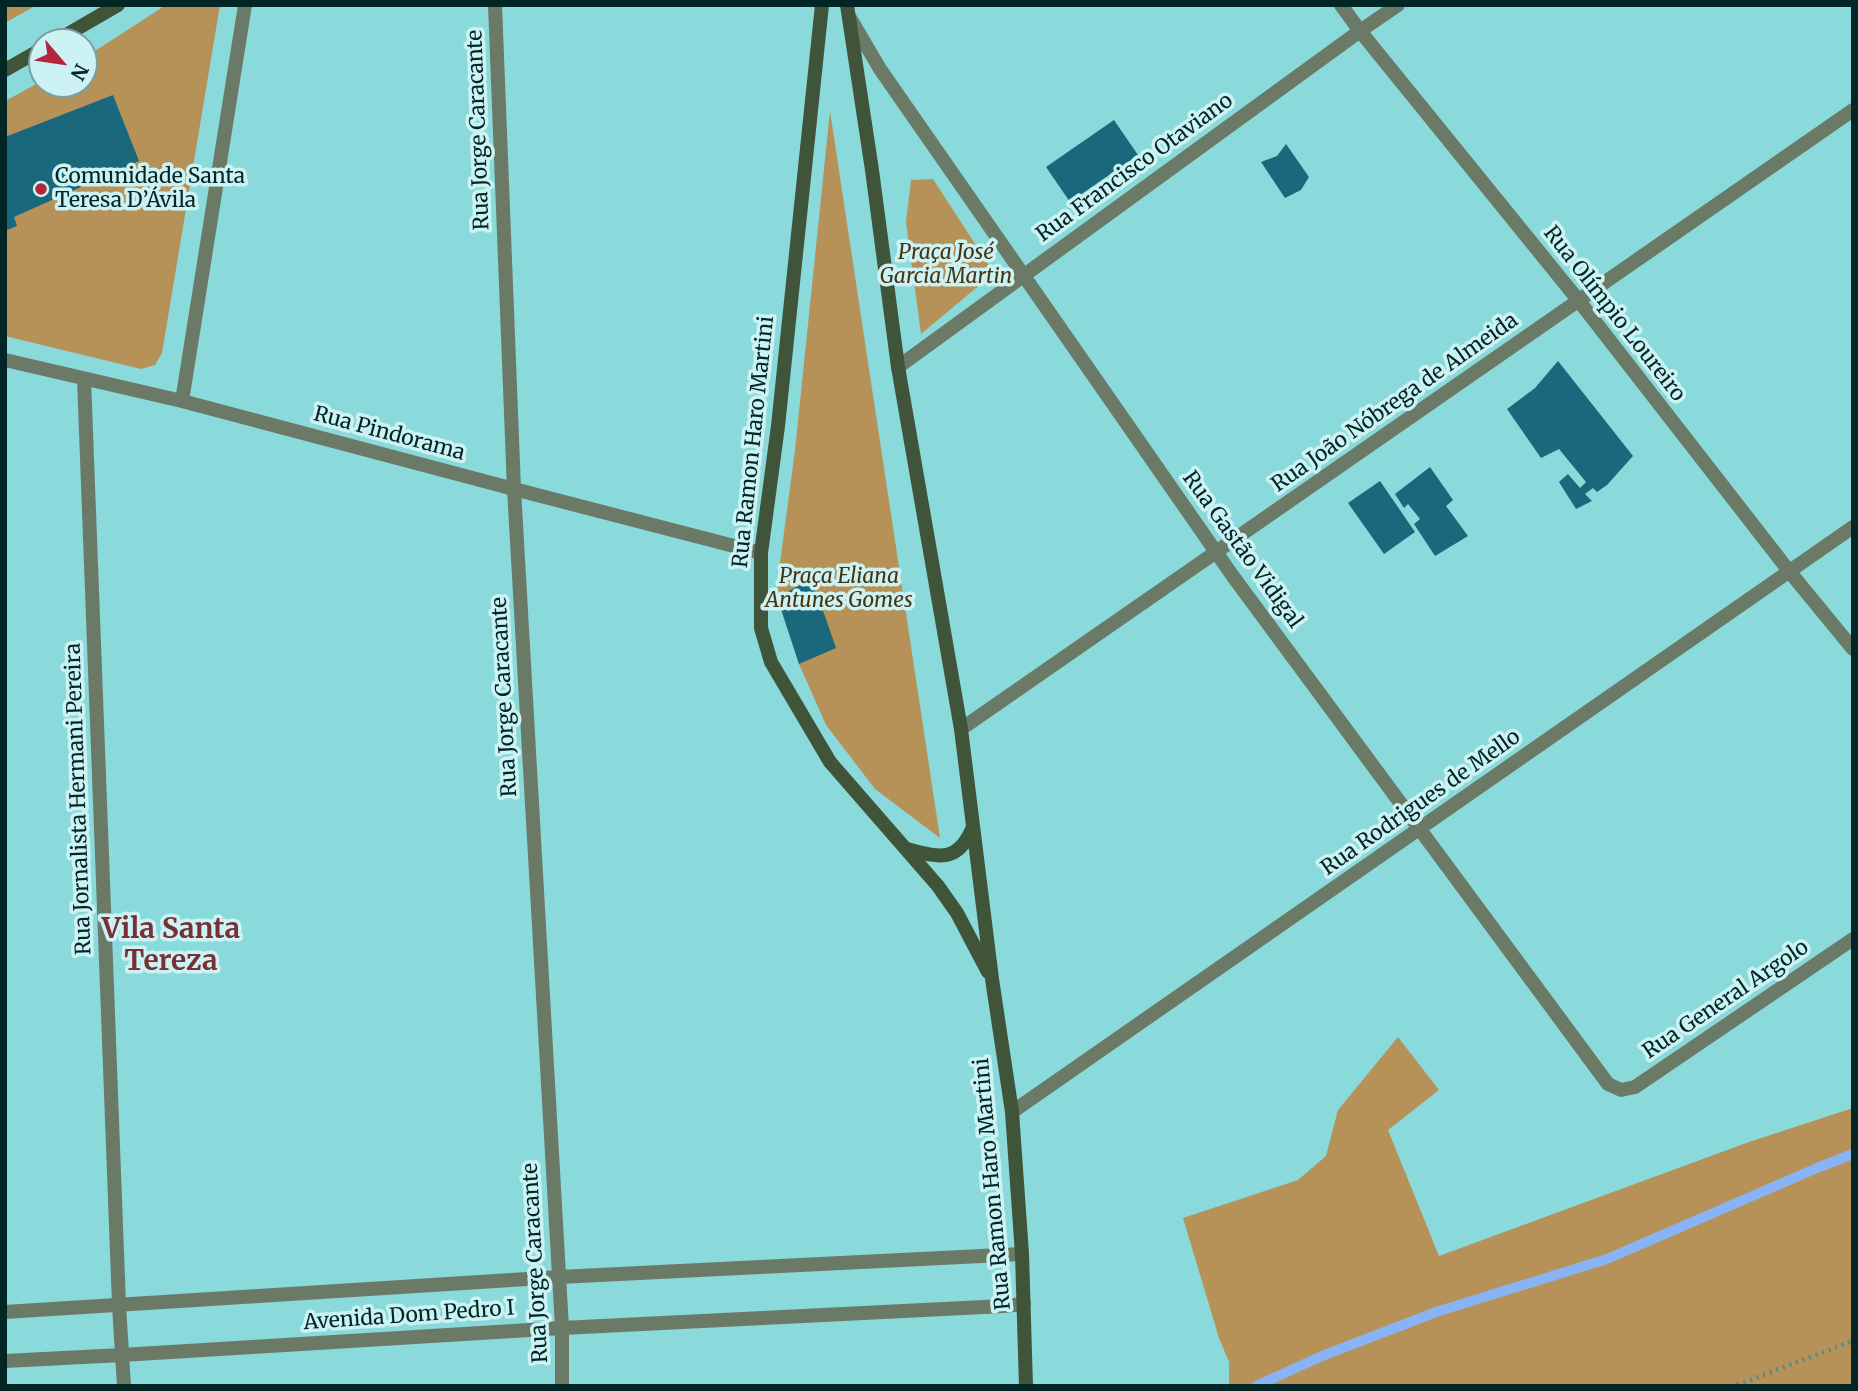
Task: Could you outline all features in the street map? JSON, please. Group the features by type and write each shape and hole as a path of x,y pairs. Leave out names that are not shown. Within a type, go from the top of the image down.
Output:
{"main road":[{"path":"78,28 118,5"},
{"name":"Rua Ramon Haro Martini","path":"822,5 778,426 761,553 761,628 771,662 830,762 938,886 957,913 992,979"},
{"name":"Rua Ramon Haro Martini","path":"848,12 898,367 961,729 992,979 1012,1112 1022,1254 1026,1386"},
{"path":"5,70 28,57"},
{"path":"906,849 944,856 958,851 967,842 974,825"}],"street":[{"path":"182,401 245,5"},
{"name":"Rua Jorge Caracante","path":"495,5 514,489 562,1328 562,1386"},
{"name":"Rua Olímpio Loureiro","path":"1342,5 1853,649"},
{"name":"Rua Francisco Otaviano","path":"898,367 1398,5"},
{"name":"Rua Gastão Vidigal","path":"848,12 880,69 1216,553 1608,1084 1621,1090"},
{"name":"Rua João Nóbrega de Almeida","path":"961,729 1853,110"},
{"name":"Rua Pindorama","path":"5,360 182,401 761,553"},
{"name":"Rua Jornalista Hermani Pereira","path":"84,379 124,1386"},
{"name":"Rua Rodrigues de Mello","path":"1012,1112 1853,527"},
{"name":"Rua General Argolo","path":"1621,1090 1634,1087 1853,939"},
{"name":"Avenida Dom Pedro I","path":"5,1312 559,1277 1022,1254"},
{"name":"Avenida Dom Pedro I","path":"5,1361 1024,1304"}],"path":[{"path":"1730,1386 1853,1341"}],"green space":[{"path":"5,5 37,5 5,23"},
{"path":"166,5 220,5 162,353 155,365 141,369 5,336 5,101 28,89 28,98 98,98 98,49"},
{"name":"Praça Eliana Antunes Gomes","path":"830,111 940,838 875,789 826,725 799,664 777,597"},
{"name":"Praça José Garcia Martin","path":"933,179 994,273 921,334 906,222 911,180"},
{"path":"1398,1037 1439,1090 1388,1130 1439,1256 1749,1142 1853,1108 1853,1386 1229,1386 1229,1362 1219,1338 1183,1218 1298,1180 1326,1156 1338,1110"}],"building":[{"name":"Comunidade Santa Teresa D’Ávila","path":"113,95 139,161 14,217 17,226 5,231 5,137"},
{"path":"1114,120 1138,155 1070,202 1046,167"},
{"path":"1286,144 1309,177 1301,190 1285,198 1261,162 1277,156"},
{"path":"1558,361 1633,456 1607,485 1597,492 1593,488 1585,494 1592,501 1576,509 1559,482 1568,474 1580,488 1586,482 1559,449 1541,458 1507,409 1535,388"},
{"path":"1430,467 1453,500 1446,506 1468,536 1435,556 1414,524 1420,519 1408,504 1404,508 1395,494"},
{"path":"1380,481 1415,532 1384,554 1348,503"},
{"path":"812,579 836,648 799,664 777,597"}],"waterway":[{"path":"1256,1386 1322,1356 1436,1312 1607,1259 1853,1154"}],"place":[{"name":"Comunidade Santa Teresa D’Ávila","path":"41,189"}],"district":[{"name":"Vila Santa Tereza","path":"171,946"}]}
